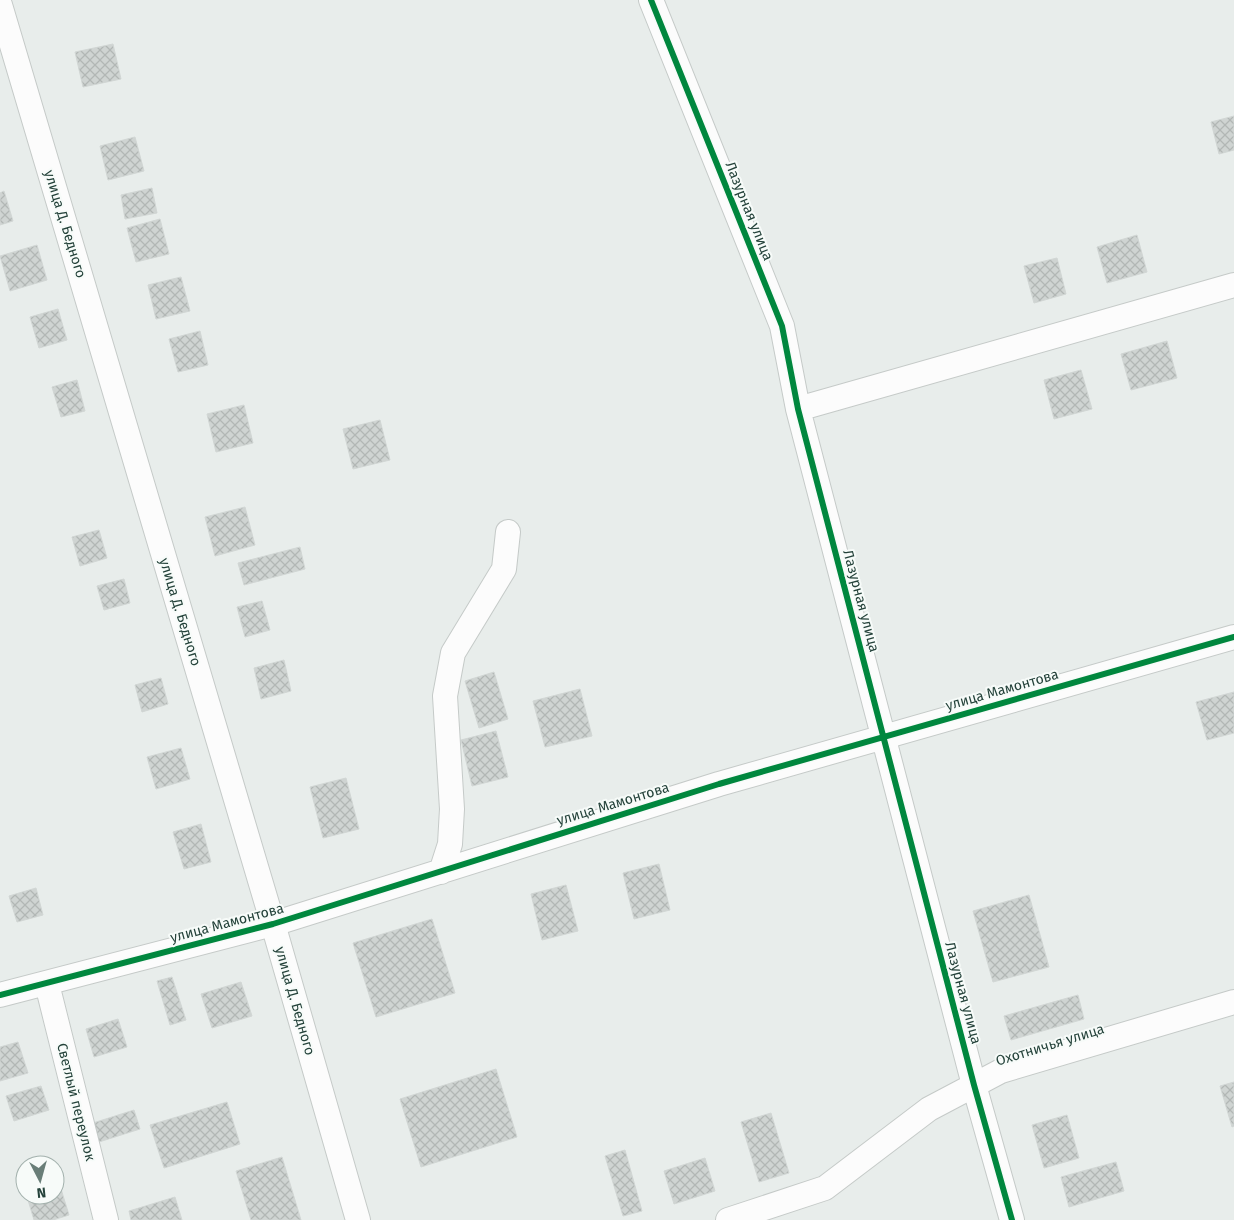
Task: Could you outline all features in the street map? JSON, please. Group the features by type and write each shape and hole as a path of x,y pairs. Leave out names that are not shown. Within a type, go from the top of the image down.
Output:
{"street":[{"name":"Лазурная улица","path":"651,0 782,326 798,409 974,1085 1012,1220"},
{"name":"улица Д. Бедного","path":"0,5 273,924 358,1220"},
{"path":"798,409 1234,285"},
{"path":"441,872 450,844 452,809 445,696 453,653 504,569 508,532"},
{"name":"улица Мамонтова","path":"0,995 273,924 719,784 1234,637"},
{"name":"Светлый переулок","path":"47,984 106,1220"},
{"name":"Охотничья улица","path":"728,1220 825,1188 930,1109 1001,1071 1234,1002"}],"building":[{"path":"113,44 121,79 83,87 75,52"},
{"path":"1234,116 1234,150 1219,154 1211,122"},
{"path":"135,137 144,171 108,180 100,146"},
{"path":"152,188 157,213 125,219 121,195"},
{"path":"4,191 13,221 0,225 0,193"},
{"path":"160,219 169,254 136,262 127,228"},
{"path":"1137,235 1147,272 1107,283 1097,247"},
{"path":"37,245 47,280 10,291 0,256"},
{"path":"1057,258 1066,294 1034,303 1024,266"},
{"path":"181,277 190,311 156,319 148,285"},
{"path":"58,309 67,340 39,348 30,317"},
{"path":"200,331 208,365 178,372 169,339"},
{"path":"1167,341 1177,378 1131,390 1121,354"},
{"path":"1081,370 1092,409 1054,419 1044,380"},
{"path":"77,380 85,411 61,417 52,387"},
{"path":"244,405 253,443 216,452 207,414"},
{"path":"380,420 390,460 353,469 343,429"},
{"path":"245,507 255,545 215,556 205,517"},
{"path":"99,530 107,558 80,566 72,537"},
{"path":"300,547 305,569 244,585 238,563"},
{"path":"124,579 130,603 104,610 97,586"},
{"path":"262,601 270,630 245,637 237,607"},
{"path":"284,660 291,691 261,699 254,668"},
{"path":"494,672 508,719 479,728 465,681"},
{"path":"161,678 168,704 142,712 135,685"},
{"path":"580,689 592,736 545,747 533,701"},
{"path":"1234,692 1234,733 1207,740 1196,702"},
{"path":"496,731 508,777 472,786 461,740"},
{"path":"181,748 190,779 156,789 147,757"},
{"path":"346,778 359,829 323,838 310,787"},
{"path":"201,824 211,862 184,869 173,832"},
{"path":"659,864 670,910 634,919 623,873"},
{"path":"566,885 578,931 542,940 531,894"},
{"path":"36,888 43,915 17,922 9,896"},
{"path":"1029,895 1049,967 993,982 973,911"},
{"path":"432,919 455,993 376,1017 353,943"},
{"path":"172,977 186,1020 170,1025 157,981"},
{"path":"241,982 252,1016 212,1028 201,994"},
{"path":"1078,995 1084,1019 1011,1040 1004,1016"},
{"path":"118,1019 127,1047 94,1057 86,1029"},
{"path":"18,1042 28,1073 0,1081 0,1047"},
{"path":"496,1069 517,1137 421,1167 400,1099"},
{"path":"1234,1082 1234,1126 1232,1127 1220,1086"},
{"path":"41,1086 49,1110 14,1121 6,1096"},
{"path":"227,1102 240,1144 164,1168 150,1125"},
{"path":"134,1110 140,1129 99,1142 93,1123"},
{"path":"771,1113 789,1173 759,1182 741,1122"},
{"path":"1067,1115 1079,1158 1044,1168 1032,1125"},
{"path":"625,1150 642,1211 623,1216 605,1156"},
{"path":"282,1157 301,1220 251,1220 236,1171"},
{"path":"705,1158 715,1191 674,1204 664,1171"},
{"path":"1116,1162 1124,1191 1069,1207 1061,1177"},
{"path":"175,1197 182,1220 131,1220 129,1211"},
{"path":"65,1202 69,1215 53,1220 34,1220 30,1205 65,1205"}],"cycle path":[{"path":"651,0 782,326 798,409 974,1085 1012,1220"},
{"path":"0,995 273,924 719,784 1234,637"}]}
